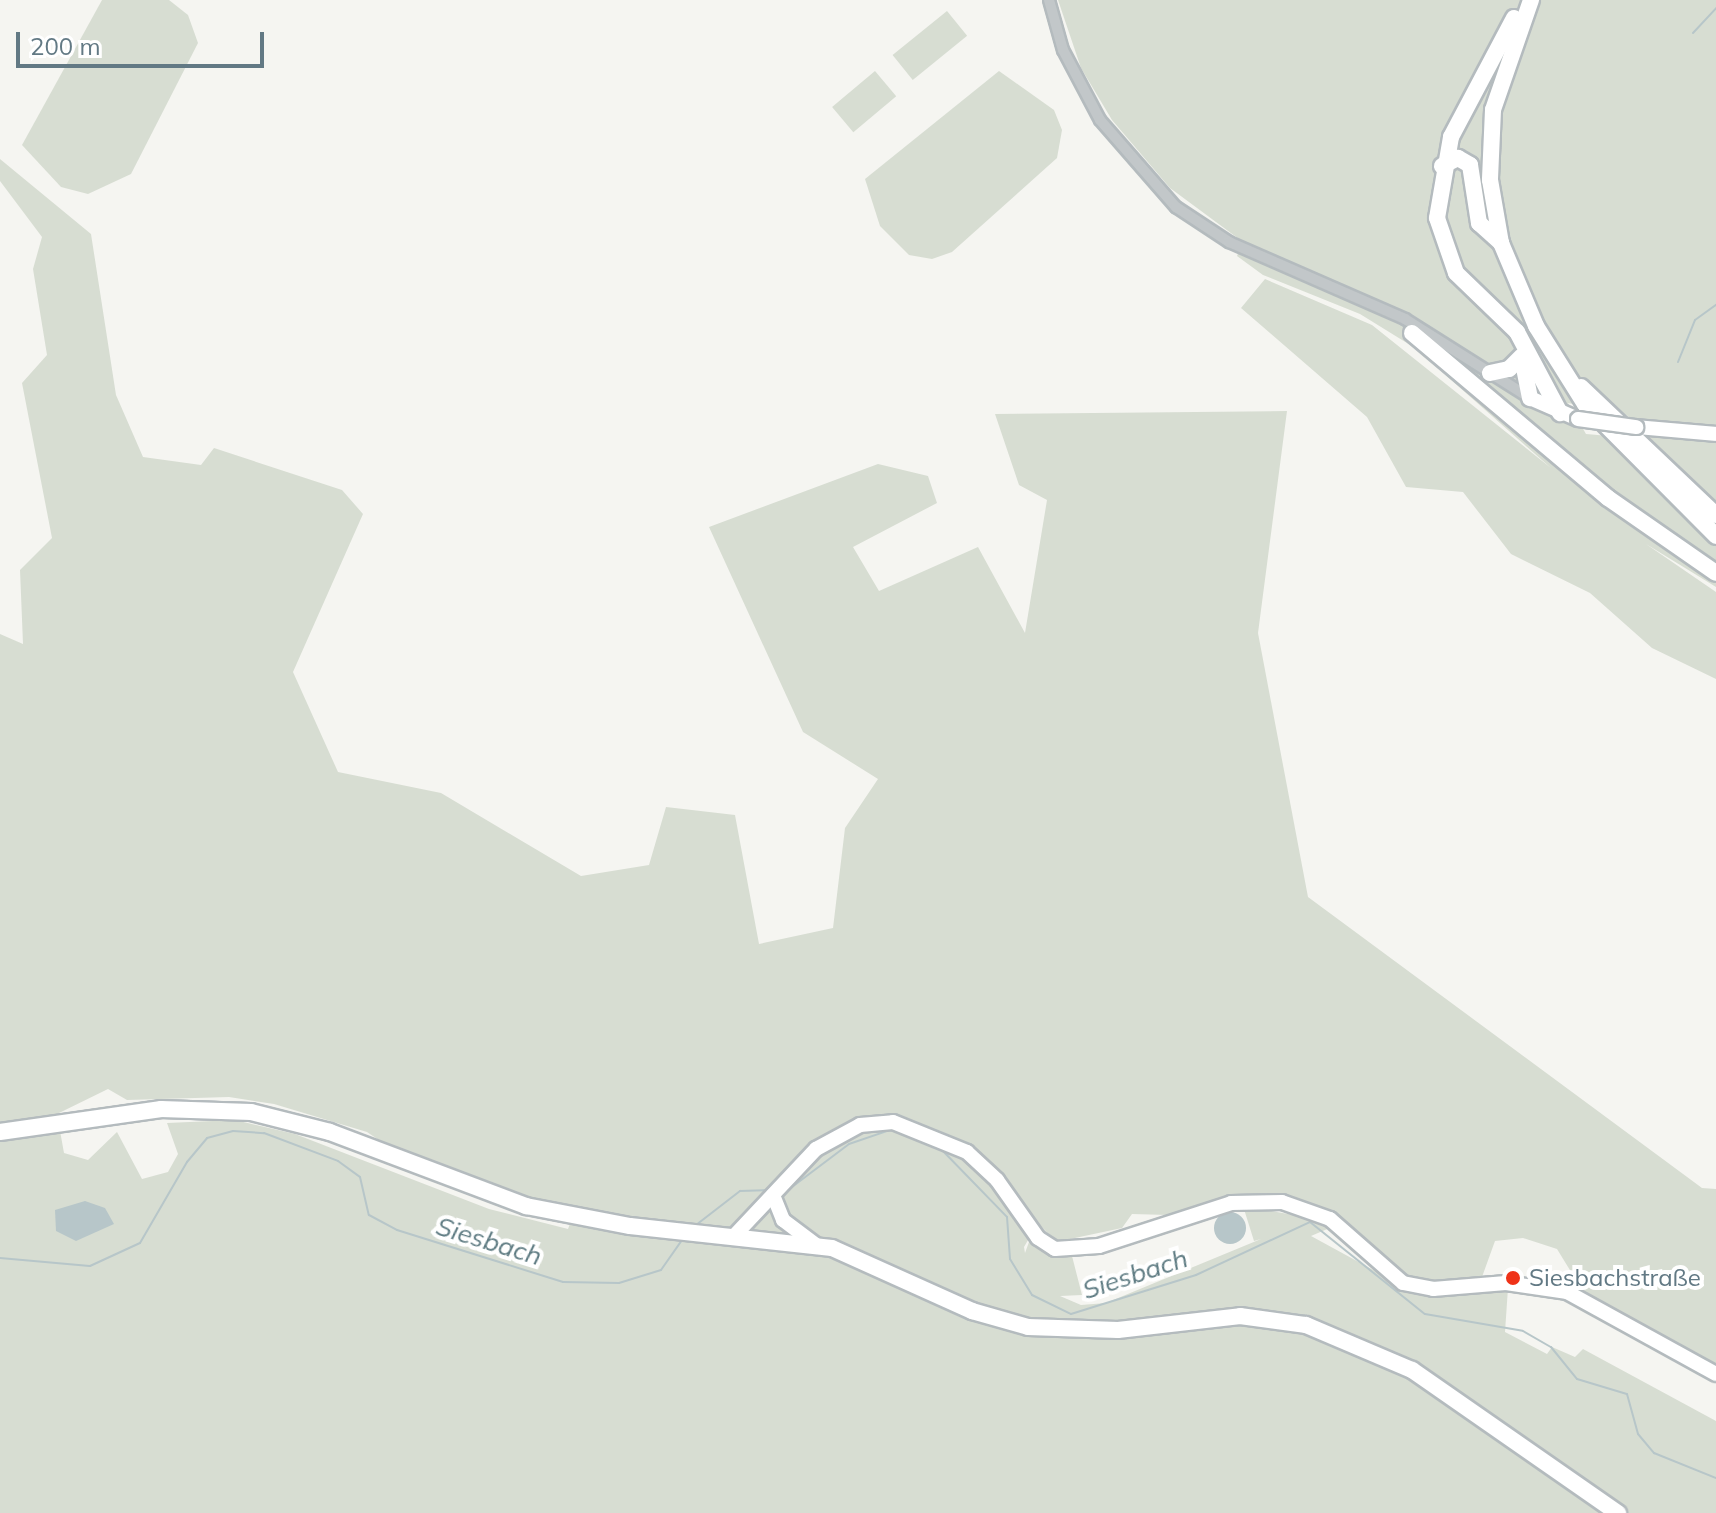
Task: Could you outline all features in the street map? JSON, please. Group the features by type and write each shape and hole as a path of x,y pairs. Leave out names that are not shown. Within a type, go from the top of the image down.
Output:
{"main road":[{"path":"1529,0 1475,81 1442,166 1437,218 1445,252 1523,350 1560,413"},
{"path":"1529,0 1493,110 1490,180 1501,243 1529,312 1569,381 1631,457 1716,536"},
{"path":"1442,166 1458,158 1470,165 1479,223 1501,243"},
{"path":"1412,333 1608,498 1716,573"},
{"path":"1490,373 1509,369 1523,350"},
{"path":"1523,350 1530,398"},
{"path":"1569,381 1716,515"},
{"path":"0,1132 161,1109 251,1112 330,1132 526,1206 734,1236 815,1244 1028,1327 1104,1331 1240,1316 1327,1330 1431,1382 1618,1513"}],"street":[{"path":"1049,0 1084,93 1155,188 1229,242 1379,307 1560,413 1578,419 1636,427 1716,434"},
{"path":"1379,307 1412,333"},
{"path":"768,1239 773,1205 791,1170 833,1138 893,1122 967,1152 997,1180 1038,1238 1055,1249 1087,1249 1217,1206 1270,1201 1330,1219 1403,1283 1491,1283 1589,1300 1716,1374"},
{"path":"734,1236 773,1205"},
{"path":"773,1205 815,1244"}],"shaded area":[{"path":"102,0 169,0 188,15 198,43 131,174 88,194 61,187 22,145"},
{"path":"1058,0 1716,0 1716,587 1646,544 1716,592 1716,679 1652,648 1590,593 1511,554 1463,492 1406,487 1367,417 1241,308 1265,279 1372,325 1551,468 1415,348 1360,314 1263,275 1237,256 1243,242 1170,188 1112,120 1081,68","holes":["1568,403 1628,416 1644,439 1586,434"]},
{"path":"947,11 967,36 913,80 893,55"},
{"path":"875,71 896,96 853,132 832,107"},
{"path":"999,71 1054,110 1062,130 1057,158 952,252 932,259 909,255 880,226 865,179"},
{"path":"0,159 91,234 116,395 143,457 201,465 214,448 342,490 363,514 293,672 338,772 441,793 581,876 649,865 666,807 735,815 759,944 833,928 845,828 878,779 803,732 709,527 878,464 928,476 937,503 853,547 879,591 978,547 1025,633 1047,500 1019,485 995,414 1287,411 1258,633 1308,897 1702,1188 1716,1189 1716,1369 1584,1293 1557,1249 1523,1238 1495,1241 1482,1277 1429,1286 1392,1272 1339,1224 1311,1236 1410,1290 1508,1288 1505,1332 1547,1354 1552,1347 1575,1357 1583,1349 1716,1421 1716,1513 0,1513 0,634 23,644 20,570 52,538 22,383 47,355 33,269 42,237 0,181","holes":["108,1089 127,1100 229,1097 274,1104 367,1132 404,1157 513,1195 576,1208 568,1229 489,1209 295,1134 235,1120 167,1123 178,1154 168,1172 142,1179 117,1132 88,1160 64,1153 57,1114","1247,1194 1285,1195 1310,1218 1243,1206 1254,1241 1261,1239 1106,1303 1081,1305 1060,1296 1082,1295 1072,1256 1029,1242 1025,1253 1024,1247 1038,1223 1056,1242 1122,1228 1132,1214 1168,1215"]},
{"path":"85,1201 105,1208 114,1224 76,1241 56,1231 55,1210"},
{"path":"1230,1212 1241,1217 1246,1228 1241,1239 1230,1244 1219,1239 1214,1228 1219,1217"}],"waterway":[{"path":"1693,33 1716,8"},
{"path":"1678,362 1695,320 1716,305"},
{"name":"Siesbach","path":"788,1190 849,1144 893,1129"},
{"name":"Siesbach","path":"0,1258 90,1266 140,1243 187,1162 207,1138 233,1131 264,1133 338,1161 360,1177 369,1215 397,1230 563,1282 619,1283 661,1270 683,1239"},
{"name":"Siesbach","path":"940,1148 1007,1217 1010,1259 1032,1295 1071,1314 1196,1275 1310,1222 1425,1314 1523,1331 1551,1347 1577,1379 1627,1394 1638,1434 1654,1453 1716,1478"},
{"name":"Siesbach","path":"696,1225 740,1191 769,1190"}],"place":[{"name":"Siesbachstraße","path":"1513,1278"}]}
